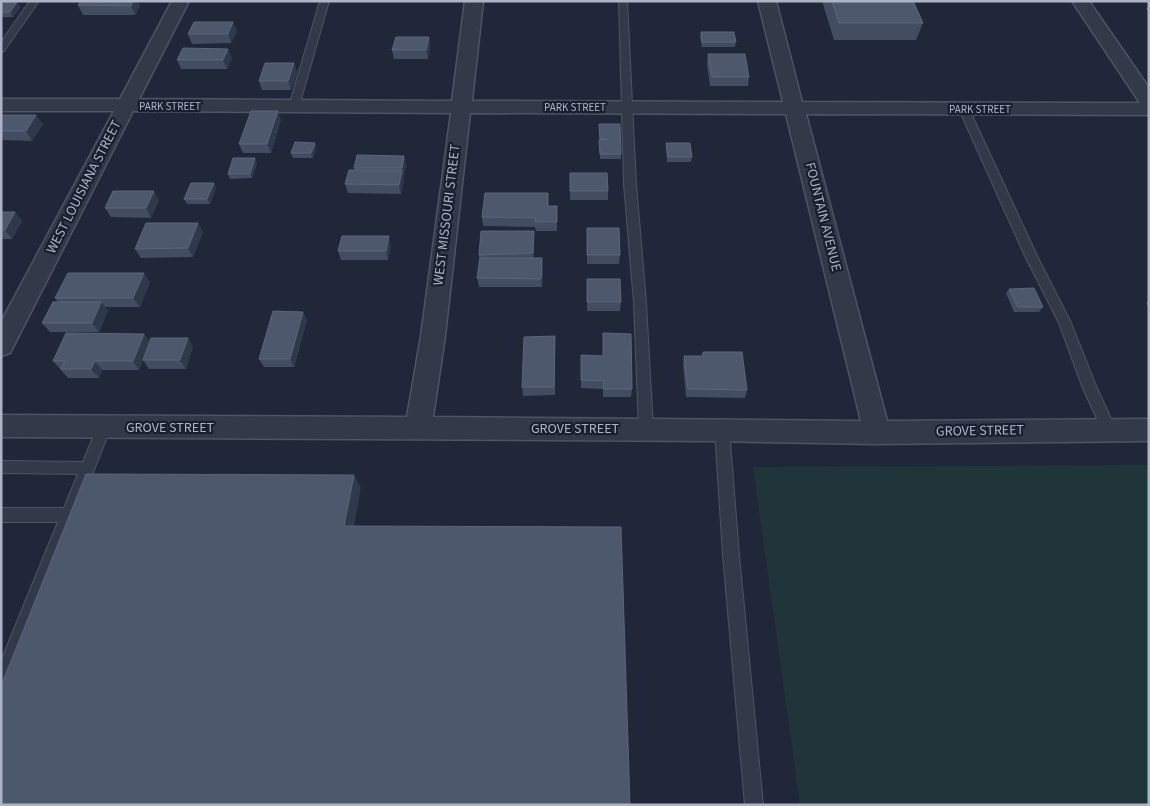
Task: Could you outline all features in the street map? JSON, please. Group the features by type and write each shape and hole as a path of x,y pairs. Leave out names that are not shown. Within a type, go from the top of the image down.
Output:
{"street":[{"name":"WEST LOUISIANA STREET","path":"1,346 181,1"},
{"name":"WEST MISSOURI STREET","path":"418,429 438,298 474,1"},
{"name":"FOUNTAIN AVENUE","path":"768,1 877,433"},
{"path":"1080,1 1149,102"},
{"name":"PARK STREET","path":"1,105 1149,110"},
{"name":"GROVE STREET","path":"2,428 646,429 877,433 1149,430"}],"lane":[{"path":"1,49 35,1"},
{"path":"294,106 302,83 308,52 325,1"},
{"path":"623,1 629,165 640,303 646,429"},
{"path":"964,108 1031,256 1065,323 1089,386 1109,430"},
{"path":"1,682 104,427"},
{"path":"722,430 731,555 754,805"},
{"path":"1,467 88,468"},
{"path":"1,515 68,515"}],"green space":[{"path":"1149,465 1149,805 800,805 753,467"}],"building":[{"path":"81,1 133,1 131,6 78,5"},
{"path":"832,1 913,1 923,23 839,23"},
{"path":"17,2 10,12 1,12 1,3"},
{"path":"194,22 233,22 228,34 188,34"},
{"path":"701,32 734,32 736,42 702,42"},
{"path":"396,37 429,37 426,50 392,50"},
{"path":"183,48 228,49 223,60 177,60"},
{"path":"708,54 745,54 749,77 712,77"},
{"path":"265,63 294,63 288,81 259,81"},
{"path":"251,111 278,111 267,144 239,144"},
{"path":"1,115 36,115 26,131 1,131"},
{"path":"599,124 620,124 621,154 600,154 599,140 606,139 600,139"},
{"path":"295,142 315,143 311,153 291,153"},
{"path":"666,143 690,143 692,157 668,157"},
{"path":"357,155 404,156 402,168 354,168"},
{"path":"233,158 255,158 250,174 228,174"},
{"path":"349,170 402,170 399,185 345,184"},
{"path":"570,173 607,173 608,191 570,191"},
{"path":"191,183 214,183 207,199 184,199"},
{"path":"113,191 154,191 146,208 105,208"},
{"path":"485,193 548,193 548,206 557,206 557,222 535,222 536,218 482,217"},
{"path":"1,212 15,212 5,230 1,230"},
{"path":"146,223 198,223 188,248 135,249"},
{"path":"587,228 619,228 620,255 587,255"},
{"path":"481,231 534,231 533,253 479,255"},
{"path":"342,236 389,236 386,251 338,251"},
{"path":"480,258 542,258 541,279 477,278"},
{"path":"68,273 144,273 133,298 55,298"},
{"path":"587,279 620,279 621,302 587,302"},
{"path":"1034,288 1043,307 1018,307 1009,289"},
{"path":"53,302 101,302 92,323 42,323"},
{"path":"273,311 303,312 290,359 259,359"},
{"path":"66,333 144,334 133,361 95,361 91,369 61,369 65,361 53,361"},
{"path":"603,333 631,334 632,389 603,389 604,381 581,380 581,355 603,356"},
{"path":"555,336 554,387 522,387 524,337"},
{"path":"151,338 188,338 180,360 143,360"},
{"path":"703,352 742,352 747,390 688,389 684,356 703,356"},
{"path":"86,474 354,475 344,526 621,527 630,805 1,805 1,686"}]}
